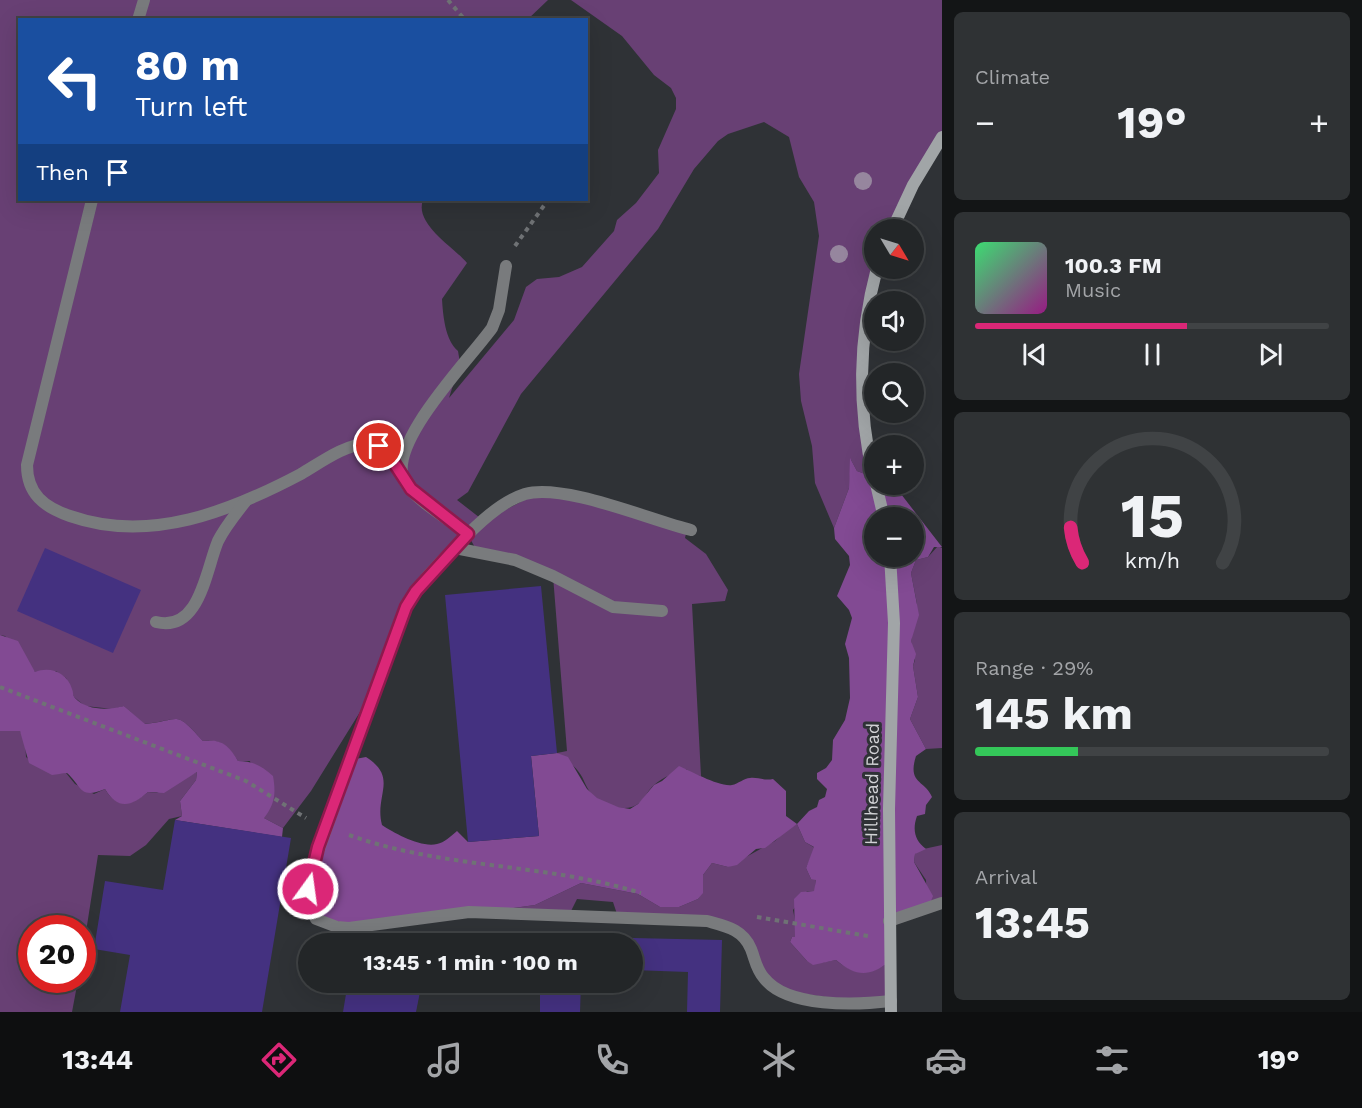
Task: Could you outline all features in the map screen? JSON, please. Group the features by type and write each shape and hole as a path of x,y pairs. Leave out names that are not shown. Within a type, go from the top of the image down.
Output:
{"street":[{"path":"897,219 942,137"},
{"path":"867,435 860,374 864,327 875,279"},
{"name":"Hillhead Road","path":"891,567 894,623 889,921 891,1007"}],"lane":[{"path":"139,18 144,0"},
{"path":"92,201 27,465 31,488 36,497 56,511 82,520 116,525 176,524 213,514 246,501 345,450 368,444 379,446 387,452 411,489 468,534"},
{"path":"402,476 403,450 412,431 492,328 499,310 506,266"},
{"path":"691,530 577,497 540,492 510,501 468,534 416,591 406,607 326,827 311,872 307,901 316,919 326,924 349,928 481,912 707,921 726,926 743,935 762,977 788,995 814,1001 891,1007"},
{"path":"156,622 177,622 190,611 204,586 223,531 246,501"},
{"path":"455,548 515,560 554,576 613,607 662,611"},
{"path":"889,921 942,903"}],"path":[{"path":"448,0 463,18"},
{"path":"506,266 513,249 547,201"},
{"path":"0,687 246,782 273,796 297,814 378,845 465,863 570,875 649,895"},
{"path":"749,915 836,932 889,938"}],"shaded area":[{"path":"0,0 548,0 529,18 18,18 18,201 423,201 424,218 467,263 442,299 446,327 450,340 458,351 460,363 449,398 514,320 526,287 537,279 559,277 582,267 614,231 617,220 636,203 659,173 658,150 676,109 676,98 671,88 654,75 622,36 571,0 942,0 942,135 896,219 864,219 864,279 872,279 870,291 864,291 863,326 865,363 864,423 869,423 870,435 864,435 864,474 857,471 851,460 849,488 834,528 815,483 812,446 801,401 799,374 819,236 814,202 799,177 789,137 764,122 728,134 718,141 694,169 658,229 521,394 468,492 457,500 484,521 540,492 687,529 685,538 706,554 728,590 725,601 692,604 701,776 694,775 686,769 669,776 654,785 639,803 629,808 612,806 593,795 576,768 557,753 567,751 553,576 477,551 468,535 416,591 360,712 311,791 283,828 264,818 250,761 238,761 228,748 219,742 203,741 187,724 177,719 144,724 124,706 113,709 85,706 74,697 66,678 56,671 35,672 5,636 0,635"},
{"path":"850,458 857,471 864,474 864,495 878,495 880,507 864,507 864,567 890,567 889,962 882,967 862,973 850,970 836,960 813,965 790,942 792,937 795,937 794,899 801,892 814,891 816,880 811,879 806,868 814,847 805,842 797,824 809,811 817,807 819,800 825,797 827,789 817,779 817,773 826,768 832,760 833,740 845,720 850,698 849,658 845,644 852,618 849,610 837,596 850,565 849,556 835,539 834,528 849,488"},
{"path":"880,495 902,495 911,507 882,507"},
{"path":"924,524 942,547 934,547 928,557 924,558"},
{"path":"938,546 942,548 942,748 926,749 910,719 918,697 911,641 917,604 911,573 913,567 924,567 924,558 928,557"},
{"path":"891,567 913,567 911,573 919,615 911,641 916,654 913,666 918,697 910,719 926,749 916,756 914,772 915,777 932,797 926,805 925,814 917,816 915,830 917,839 926,849 915,854 914,862 933,896 931,901 890,921"},
{"path":"0,635 18,641 35,672 47,670 62,675 70,683 75,698 80,702 105,709 124,706 145,724 177,719 187,724 203,741 209,740 224,744 238,761 253,763 265,769 273,776 274,793 270,808 264,818 283,828 282,837 175,820 182,816 180,801 196,780 197,772 164,793 148,792 136,801 125,804 115,801 105,789 86,792 67,773 52,775 29,763 20,731 0,731"},
{"path":"0,731 20,731 25,740 26,757 40,768 54,773 66,773 75,784 94,794 105,789 114,800 119,802 131,802 148,792 157,793 197,772 196,780 180,801 182,816 169,819 146,845 130,856 98,855 89,915 18,915 18,993 76,993 72,1012 0,1012"},
{"path":"557,753 568,757 587,789 597,798 618,807 630,809 638,804 654,785 679,766 726,785 748,778 773,779 786,791 786,816 797,824 765,848 756,849 737,865 728,867 712,863 703,875 703,893 698,899 679,907 660,907 638,894 581,883 535,905 364,925 316,919 308,889 350,760 366,757 376,765 383,780 380,814 382,825 400,836 423,844 440,843 457,831 468,842 539,836 531,756"},
{"path":"797,824 805,842 815,848 806,868 811,879 816,879 815,891 807,891 793,910 796,926 795,937 792,937 790,942 807,961 820,963 836,960 855,971 869,971 889,962 890,1002 866,1003 778,990 736,930 618,917 613,902 577,899 569,915 485,912 535,905 581,883 638,894 660,907 679,907 698,899 702,893 703,875 712,863 728,867 775,841 787,829"},
{"path":"942,845 942,903 927,908 926,880 914,862 915,854 919,850"}],"building":[{"path":"45,548 141,590 113,653 17,611"},
{"path":"541,586 557,753 531,756 539,836 468,842 445,595"},
{"path":"175,820 291,838 262,1012 120,1012 130,955 96,949 105,881 163,890"},
{"path":"643,938 722,940 720,1012 687,1012 688,972 643,970"},
{"path":"346,993 420,993 416,1012 343,1012"},
{"path":"540,993 581,993 580,1012 540,1012"}],"route":[{"path":"308,889 318,847 402,615 416,591 468,534 411,489 387,452 379,446"}]}
